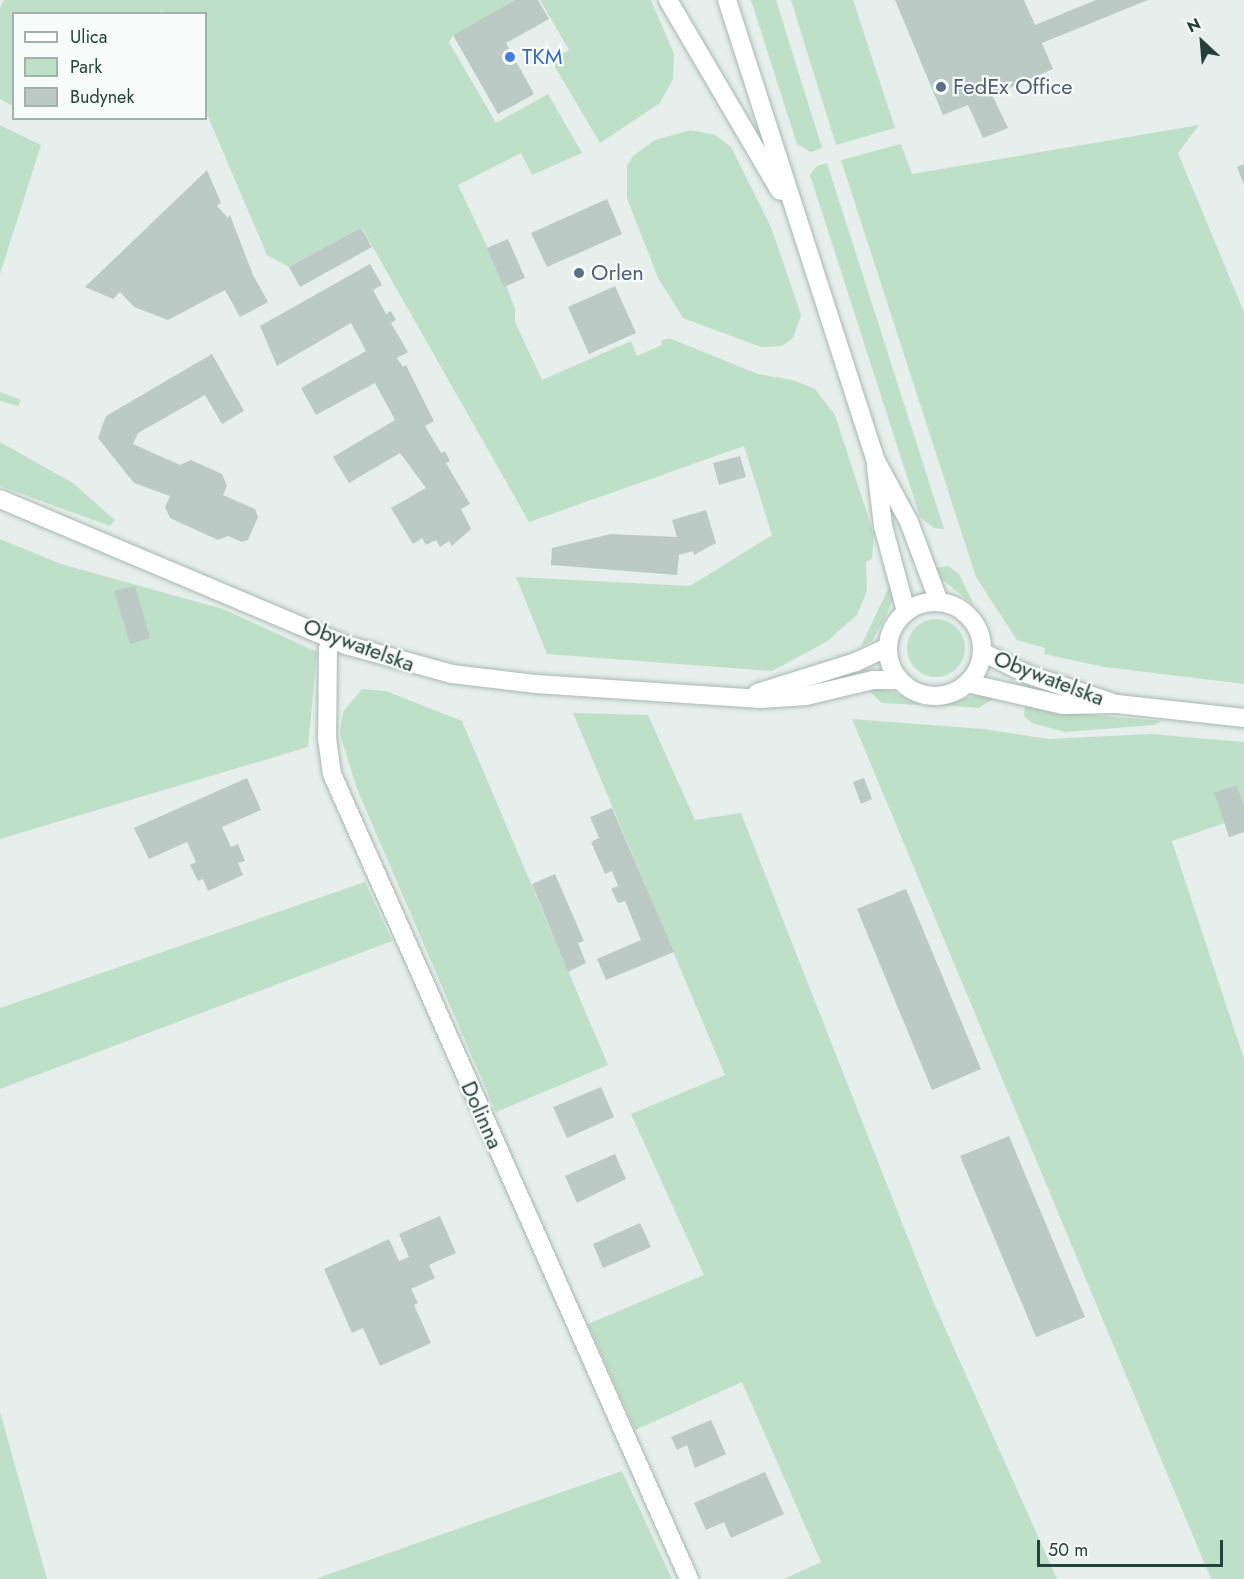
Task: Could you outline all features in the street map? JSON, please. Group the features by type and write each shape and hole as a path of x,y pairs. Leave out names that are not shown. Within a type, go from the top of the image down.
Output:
{"street":[{"path":"668,0 796,219"},
{"path":"727,0 875,459 909,522 939,602"},
{"path":"875,459 883,526 906,611"},
{"name":"Obywatelska","path":"0,499 332,639 414,666 495,680 741,696 806,696 873,680 899,680"},
{"path":"939,602 960,609 972,620 982,652 967,683 953,692 933,696 910,689 899,680 891,665 888,647 894,624 906,611 921,604 939,602"},
{"name":"Dolinna","path":"332,639 328,649 327,738 332,774 689,1579"},
{"name":"Obywatelska","path":"741,696 856,662 888,647"},
{"name":"Obywatelska","path":"982,652 1027,674 1117,704"},
{"name":"Obywatelska","path":"967,683 1063,705 1117,704 1244,718"}],"green space":[{"path":"4,0 521,0 453,35 449,42 496,123 548,94 582,153 532,175 521,153 458,185 507,288 515,309 515,322 542,380 631,341 637,356 662,345 661,341 669,338 758,374 793,380 815,389 835,415 874,535 872,559 866,562 867,591 857,615 826,642 772,671 547,654 516,577 690,586 772,535 744,446 529,522 362,228 289,267 267,255 207,114 207,12 163,12 162,10 160,12 12,12 12,105 0,99 0,8"},
{"path":"540,0 651,0 674,54 673,79 660,103 600,143 551,60 569,50"},
{"path":"751,0 776,0 822,148 811,152 797,144"},
{"path":"791,0 853,0 895,128 836,145"},
{"path":"0,125 41,145 0,274"},
{"path":"1199,125 1178,153 1244,312 1244,684 1104,667 1044,654 1045,648 1017,640 976,577 841,160 901,144 912,174"},
{"path":"691,130 715,135 731,147 771,227 801,315 793,338 782,346 761,347 683,318 658,278 627,198 627,166 633,156 655,140"},
{"path":"827,163 944,529 934,528 920,517 810,175 817,166"},
{"path":"0,392 21,400 18,406 0,401"},
{"path":"0,442 73,483 115,520 110,526 0,486"},
{"path":"0,539 61,564 223,609 317,652 308,747 0,839"},
{"path":"948,566 959,574 974,605 940,578 936,568"},
{"path":"891,583 893,599 885,618 872,641 861,646"},
{"path":"930,619 942,619 957,627 965,642 965,654 957,669 942,677 930,677 915,669 907,654 907,642 915,627"},
{"path":"362,689 386,691 462,721 608,1065 496,1112 357,789 340,735 343,712"},
{"path":"879,689 894,692 920,705 882,703 869,691"},
{"path":"981,694 993,699 979,708 942,705"},
{"path":"1025,704 1048,711 1161,721 1154,725 1065,732 1032,723 1024,716"},
{"path":"573,713 648,715 695,820 741,813 932,1299 1057,1579 784,1579 821,1562 742,1382 635,1430 588,1324 704,1275 631,1114 725,1075"},
{"path":"852,719 983,729 1049,739 1151,734 1244,742 1244,806 1237,785 1215,792 1225,823 1172,841 1244,1059 1244,1579 1211,1579"},
{"path":"365,882 392,941 0,1089 0,1008"},
{"path":"0,1412 47,1579 0,1579"},
{"path":"622,1471 672,1579 315,1579"}],"building":[{"path":"516,0 538,0 549,19 506,43 534,94 498,114 453,35"},
{"path":"895,0 1024,0 1035,25 1096,0 1148,0 1042,43 1053,69 992,95 1008,128 983,138 968,105 943,115"},
{"path":"1244,164 1244,185 1237,167"},
{"path":"207,170 221,203 217,206 228,218 230,215 253,275 268,302 240,317 225,290 168,320 134,307 120,292 113,299 85,287"},
{"path":"607,199 622,234 547,267 531,233"},
{"path":"361,228 372,247 300,287 289,267"},
{"path":"508,239 525,278 504,287 487,248"},
{"path":"370,264 382,285 373,290 386,314 391,311 396,320 391,323 408,352 397,358 403,367 406,365 434,421 425,426 441,453 445,451 450,461 446,463 470,504 461,509 471,529 452,546 449,541 440,547 436,540 426,545 422,538 413,544 391,508 426,488 400,453 349,483 333,457 395,420 375,383 316,415 301,388 366,351 351,323 277,366 260,326"},
{"path":"615,286 636,333 589,354 568,307"},
{"path":"212,354 244,411 222,424 205,395 138,433 133,444 180,465 191,460 222,474 227,486 223,495 255,509 258,517 248,540 242,542 228,536 218,540 170,518 165,507 170,496 134,483 98,438 106,416"},
{"path":"740,456 746,477 719,485 713,463"},
{"path":"706,510 716,543 694,555 693,551 679,555 677,575 551,565 552,548 611,534 677,537 672,520"},
{"path":"135,586 150,638 130,644 114,591"},
{"path":"247,778 261,810 222,827 231,847 238,844 245,861 238,863 243,875 208,891 203,879 198,881 190,865 196,862 187,842 149,859 134,828"},
{"path":"864,778 872,799 861,804 853,782"},
{"path":"1237,785 1244,806 1244,832 1229,837 1214,792"},
{"path":"612,808 674,952 606,980 597,959 641,940 625,901 618,903 611,889 618,886 612,871 605,874 591,842 599,838 590,817"},
{"path":"555,874 584,941 578,943 586,963 568,972 532,884"},
{"path":"906,889 981,1069 932,1090 857,909"},
{"path":"601,1087 614,1117 567,1138 553,1107"},
{"path":"1009,1136 1085,1317 1036,1337 960,1156"},
{"path":"615,1154 626,1179 577,1203 565,1176"},
{"path":"440,1216 456,1253 429,1265 435,1278 411,1289 418,1303 414,1305 431,1343 380,1366 363,1328 352,1333 324,1269 389,1239 399,1261 409,1257 399,1234"},
{"path":"640,1223 651,1247 603,1268 593,1244"},
{"path":"711,1420 726,1454 695,1468 687,1445 677,1450 671,1437"},
{"path":"765,1472 784,1514 731,1538 724,1522 706,1530 694,1503"}],"place":[{"name":"TKM","path":"510,57"},
{"name":"FedEx Office","path":"941,87"},
{"name":"Orlen","path":"579,273"}]}
